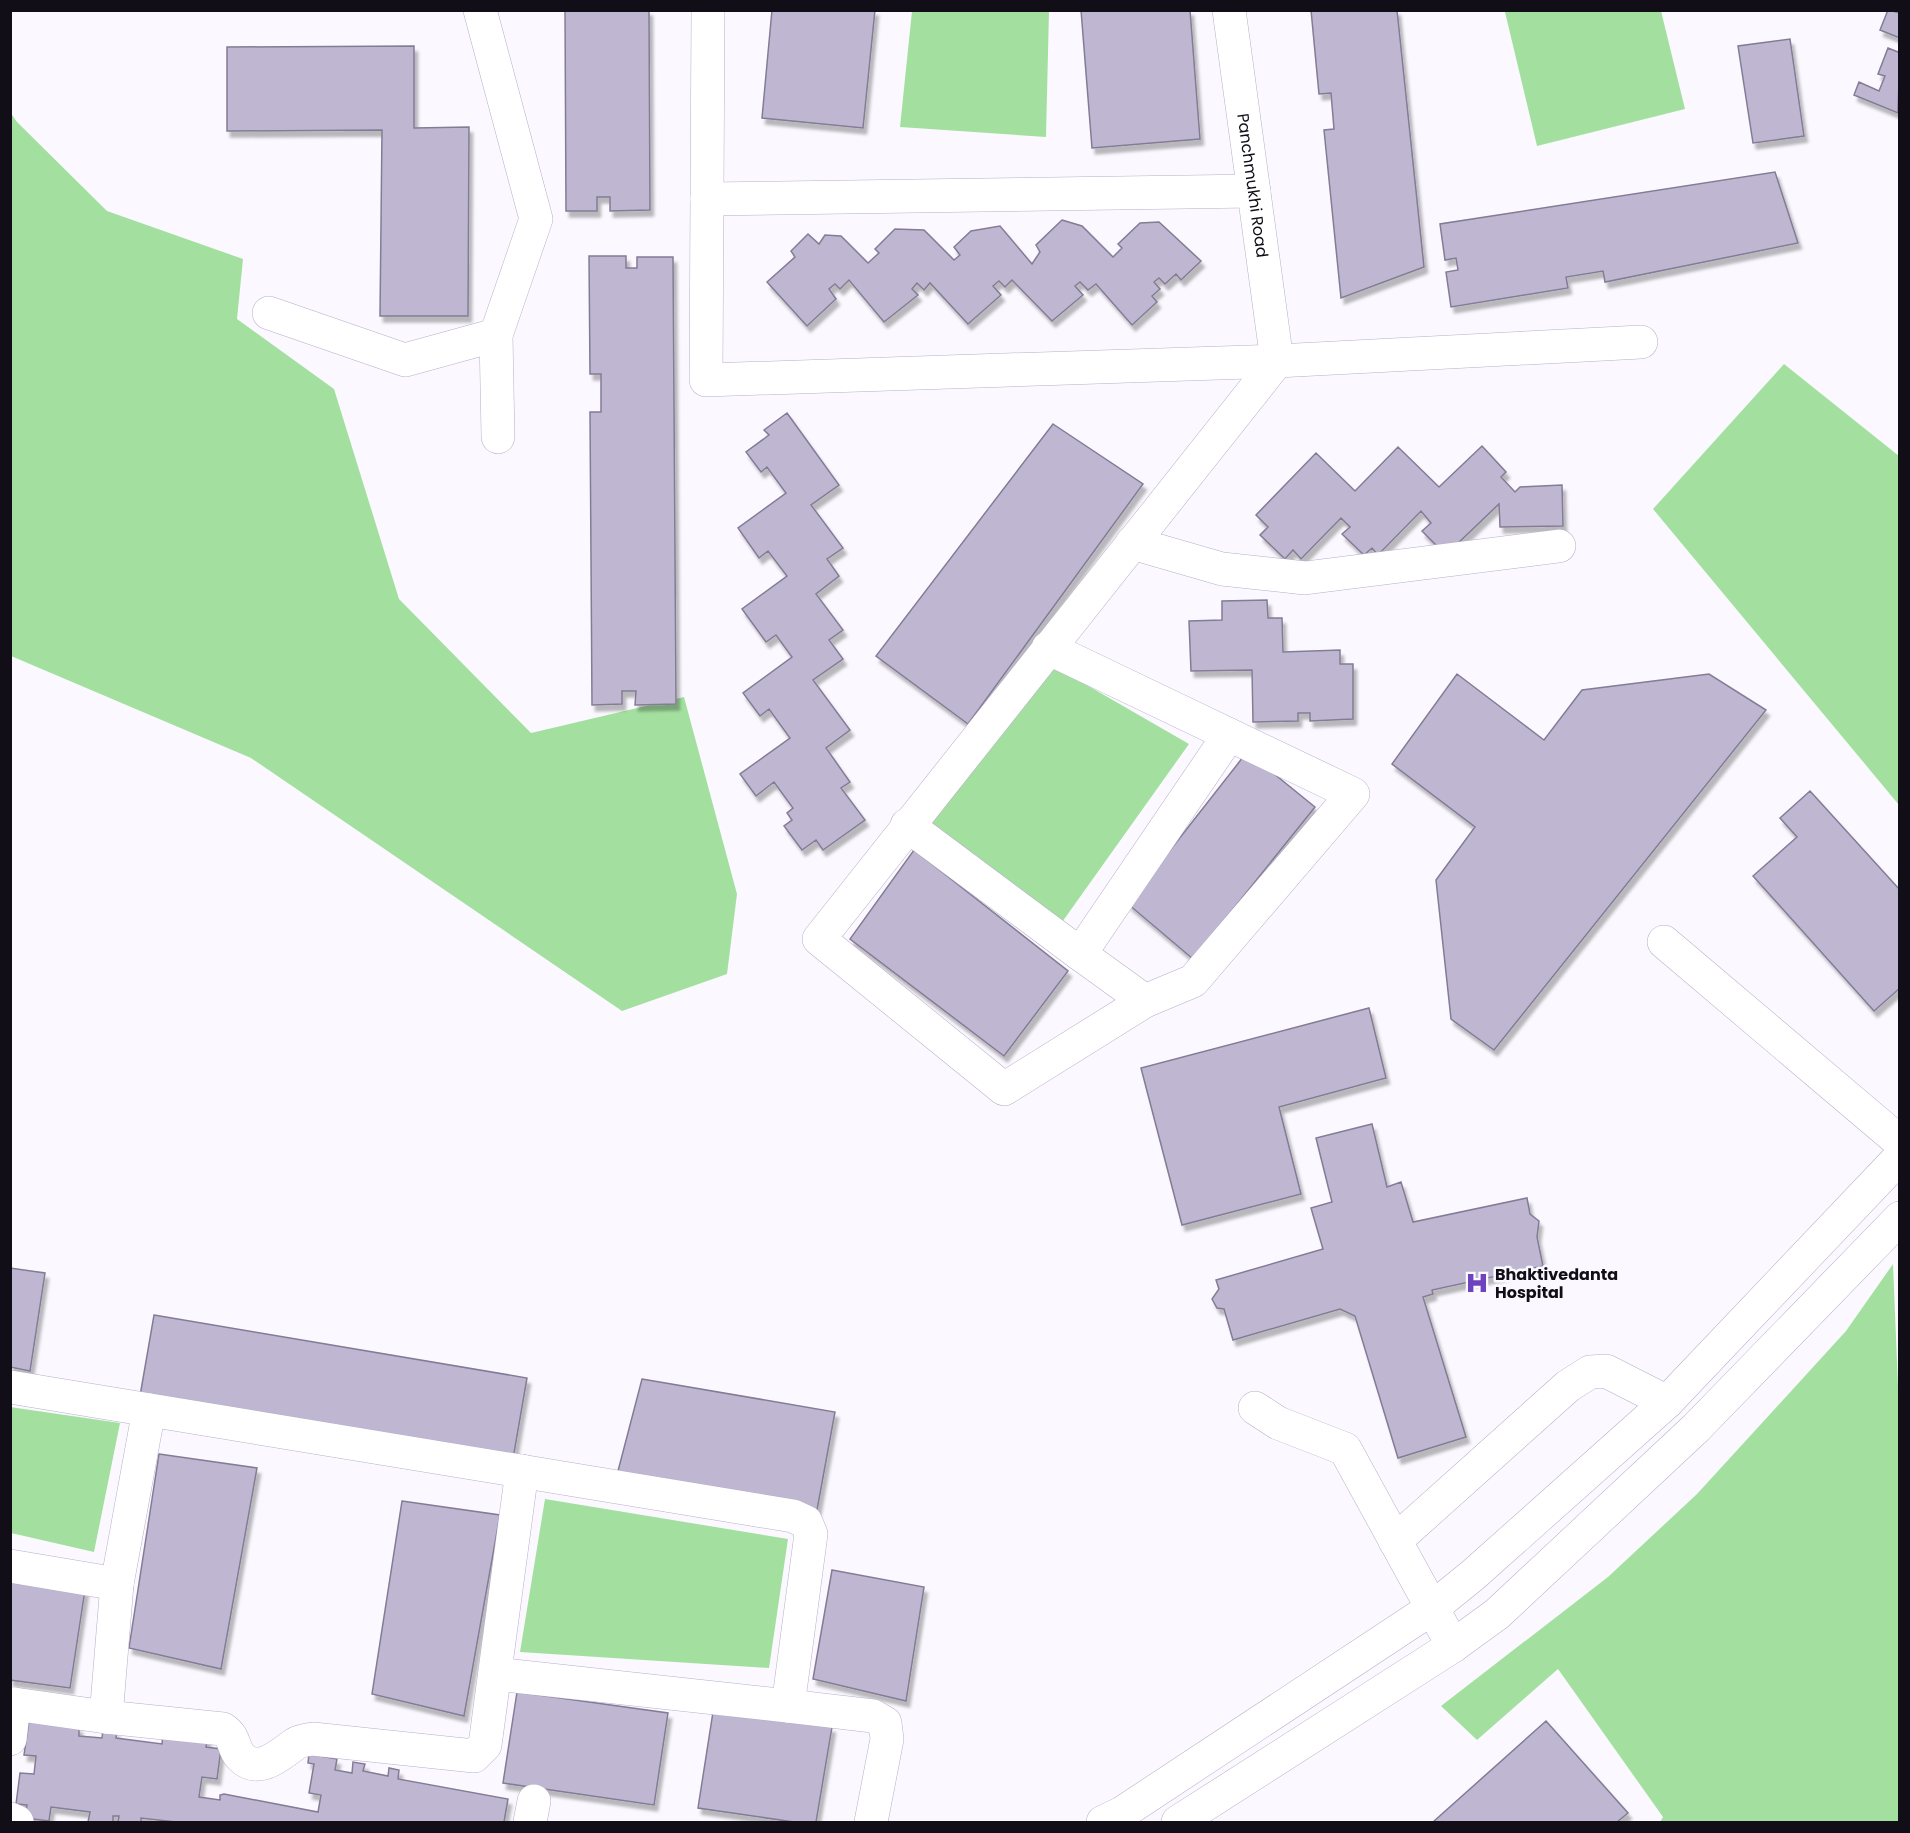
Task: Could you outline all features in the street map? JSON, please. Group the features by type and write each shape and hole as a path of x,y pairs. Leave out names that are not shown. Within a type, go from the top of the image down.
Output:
{"street":[{"path":"480,10 536,219 496,335 498,437"},
{"path":"708,10 706,380 1277,361 1641,342"},
{"name":"Panchmukhi Road","path":"1229,10 1277,361"},
{"path":"707,199 1254,191"},
{"path":"269,313 405,360 496,335"},
{"path":"1048,648 1353,794 1193,981 1145,1001 1004,1089 819,939 907,825 1048,648 1277,361"},
{"path":"1132,543 1222,569 1305,578 1559,546"},
{"path":"1080,954 1229,735"},
{"path":"907,825 1145,1001"},
{"path":"1664,942 1899,1142"},
{"path":"1103,1822 1122,1813 1431,1609 1473,1575 1667,1402 1899,1157"},
{"path":"1178,1822 1453,1646 1497,1614 1696,1428 1899,1218"},
{"path":"1395,1541 1568,1386 1590,1372 1606,1371 1667,1402"},
{"path":"10,1387 792,1516 806,1522 811,1534 788,1706"},
{"path":"1255,1408 1278,1423 1345,1449 1453,1646"},
{"path":"106,1717 117,1584 149,1410"},
{"path":"10,1739 12,1704 106,1717 223,1729 232,1736 239,1755 248,1761 268,1763 282,1756 297,1742 313,1739 474,1756 486,1745 522,1471"},
{"path":"10,1566 117,1584"},
{"path":"496,1674 873,1716 885,1723 887,1739 871,1822"},
{"path":"10,1819 17,1822"}],"green space":[{"path":"1512,10 1661,11 1685,109 1537,146 1505,12"},
{"path":"912,11 1049,11 1046,137 900,127"},
{"path":"10,112 17,122 107,211 243,259 237,319 334,389 399,599 531,733 684,697 737,894 727,974 622,1011 251,758 11,656"},
{"path":"1784,364 1899,456 1899,805 1653,509"},
{"path":"1052,665 1189,744 1060,925 927,823"},
{"path":"1893,1264 1900,1435 1899,1822 1660,1822 1663,1817 1558,1669 1477,1740 1441,1706 1608,1577 1697,1494 1846,1331"},
{"path":"10,1407 120,1423 94,1552 11,1533"},
{"path":"545,1499 788,1539 769,1668 520,1652"}],"building":[{"path":"565,10 649,10 650,210 610,211 610,197 597,197 597,211 566,211"},
{"path":"772,10 875,10 863,128 762,118"},
{"path":"1081,10 1190,10 1200,139 1092,148"},
{"path":"1311,10 1397,10 1424,267 1341,298 1324,130 1334,129 1331,93 1319,94"},
{"path":"1888,10 1900,13 1900,38 1880,30"},
{"path":"1790,39 1804,136 1753,143 1738,46"},
{"path":"414,46 414,128 469,127 468,316 380,316 382,130 227,131 227,47"},
{"path":"1888,48 1898,52 1900,48 1898,113 1854,95 1859,82 1879,91 1885,76 1878,74"},
{"path":"1775,172 1798,243 1605,282 1603,271 1566,277 1568,288 1451,307 1446,272 1458,270 1456,258 1445,260 1440,224"},
{"path":"1062,220 1082,226 1113,257 1122,248 1118,244 1140,223 1159,222 1201,261 1181,280 1176,274 1165,284 1159,278 1154,282 1160,289 1152,296 1157,302 1132,325 1096,284 1088,290 1080,282 1075,286 1083,295 1052,321 1012,280 1005,287 999,281 993,286 1001,295 968,324 930,283 924,290 917,283 912,289 918,295 884,322 849,280 840,289 835,284 829,289 836,299 807,326 767,282 795,257 791,251 808,234 819,244 825,235 841,236 868,263 879,253 875,249 895,229 924,230 954,260 960,255 954,247 971,231 1000,226 1032,264 1040,252 1036,245"},
{"path":"589,256 626,256 626,268 637,268 637,257 673,257 676,704 635,705 636,691 622,691 622,704 592,705 590,412 601,412 601,374 590,374"},
{"path":"787,413 839,485 811,505 843,548 827,559 839,576 816,594 843,630 829,640 843,659 813,680 850,730 826,748 850,782 841,788 865,820 823,850 816,840 802,850 784,826 792,820 787,813 793,808 774,782 756,796 740,774 790,738 769,709 760,716 743,693 792,657 776,635 766,642 742,609 787,576 768,551 759,558 738,528 786,493 767,467 761,472 746,452 769,435 764,430"},
{"path":"1053,424 1143,484 968,724 876,656"},
{"path":"1482,446 1506,472 1501,477 1515,492 1520,487 1562,485 1563,526 1500,527 1499,504 1454,547 1443,552 1422,531 1431,523 1421,511 1378,555 1372,548 1364,555 1342,534 1350,527 1341,518 1301,559 1293,550 1285,559 1260,535 1268,527 1256,515 1316,453 1355,491 1398,447 1439,487"},
{"path":"1267,600 1268,618 1282,618 1283,652 1340,650 1340,664 1353,664 1353,719 1310,721 1310,713 1298,713 1298,721 1253,722 1252,670 1191,671 1189,621 1222,620 1222,601"},
{"path":"1457,674 1544,740 1582,690 1709,674 1766,710 1494,1050 1451,1019 1436,880 1475,827 1392,764"},
{"path":"1247,752 1315,807 1193,959 1128,904"},
{"path":"1810,791 1900,890 1900,988 1874,1011 1753,876 1797,837 1780,818"},
{"path":"914,850 1068,971 1004,1056 850,939"},
{"path":"1369,1008 1386,1078 1279,1107 1301,1194 1182,1225 1141,1068"},
{"path":"1372,1124 1387,1187 1401,1182 1413,1222 1527,1198 1530,1214 1539,1221 1537,1237 1543,1266 1432,1290 1433,1294 1423,1297 1466,1437 1398,1458 1355,1316 1340,1309 1233,1340 1224,1309 1217,1308 1212,1299 1219,1289 1216,1280 1323,1249 1311,1208 1332,1202 1316,1138"},
{"path":"10,1268 45,1273 30,1371 10,1367"},
{"path":"154,1315 527,1378 513,1459 140,1396"},
{"path":"642,1379 835,1412 817,1510 618,1471"},
{"path":"159,1454 257,1468 221,1669 129,1648"},
{"path":"402,1501 500,1515 464,1716 372,1694"},
{"path":"832,1570 924,1587 906,1701 813,1679"},
{"path":"10,1581 85,1590 70,1688 10,1680"},
{"path":"517,1692 668,1713 654,1805 503,1783"},
{"path":"713,1712 832,1727 816,1822 794,1822 698,1808"},
{"path":"29,1721 79,1727 79,1736 102,1738 103,1730 117,1732 116,1738 162,1744 163,1733 208,1738 206,1747 221,1749 217,1779 202,1777 199,1797 220,1800 220,1795 224,1794 318,1812 321,1795 309,1793 314,1764 308,1763 309,1754 337,1759 335,1770 352,1773 353,1762 365,1764 363,1771 388,1776 389,1768 399,1770 398,1779 508,1799 504,1822 176,1822 141,1818 141,1822 118,1822 119,1816 113,1816 113,1822 88,1822 90,1812 51,1807 49,1821 25,1818 27,1805 16,1804 20,1773 34,1774 36,1756 24,1755"},
{"path":"1546,1721 1628,1813 1617,1822 1433,1822"}],"place":[{"name":"Bhaktivedanta Hospital","path":"1477,1283"}]}
